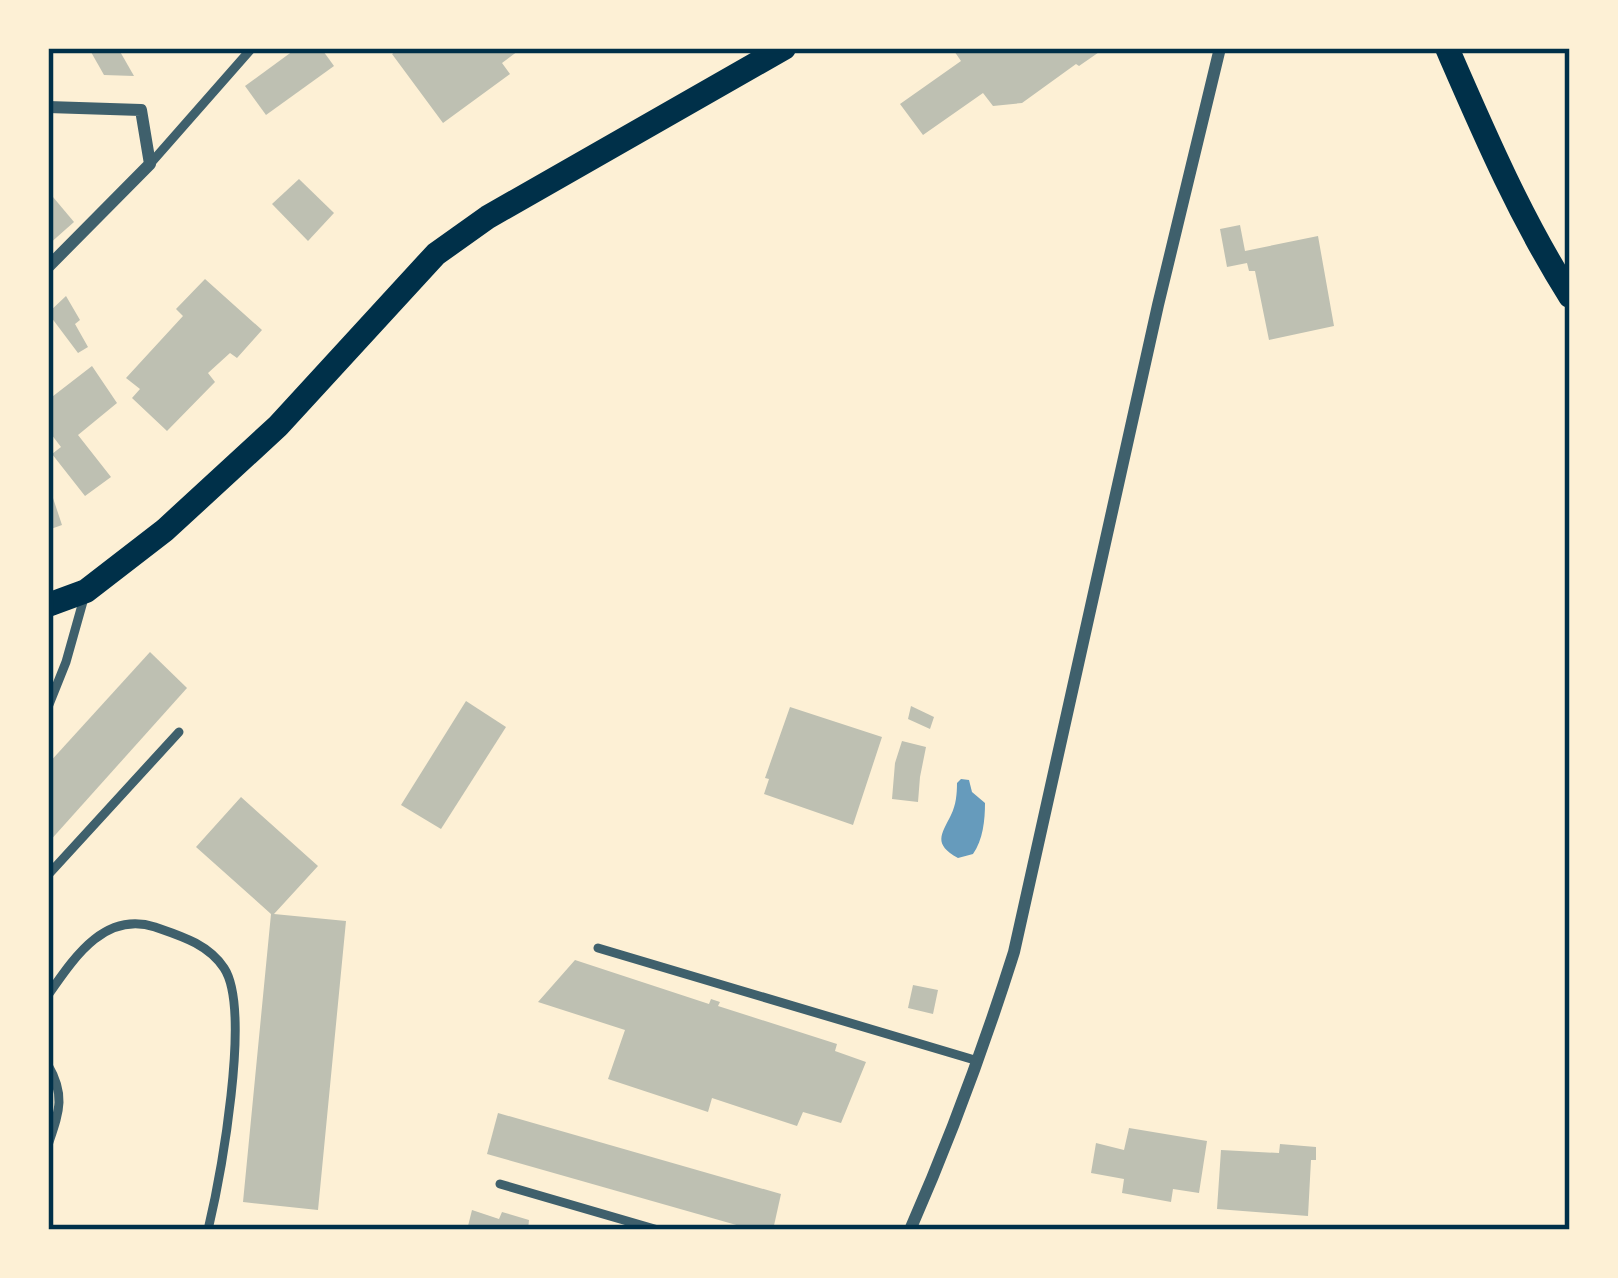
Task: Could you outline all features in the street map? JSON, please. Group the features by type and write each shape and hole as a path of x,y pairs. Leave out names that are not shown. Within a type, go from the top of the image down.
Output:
{"main road":[{"path":"48,604 86,591 166,530 278,426 436,254 488,217 784,48"},
{"path":"1447,48 1515,201 1570,296"}],"street":[{"path":"910,1230 979,1062 1014,952 1157,305 1220,48"},
{"path":"48,107 141,110 150,164 48,267"}],"lane":[{"path":"150,164 253,48"},
{"path":"48,706 67,662 86,591"},
{"path":"48,875 179,732"},
{"path":"48,994 75,958 120,924 141,923 193,940 223,964 235,997 233,1064 225,1150 208,1230"},
{"path":"598,948 979,1062"},
{"path":"48,1065 61,1088 48,1144"},
{"path":"500,1184 658,1230"}],"water":[{"path":"961,779 969,780 985,809 973,854 958,858 941,839"}],"building":[{"path":"118,48 134,76 104,75 91,52"},
{"path":"297,48 321,48 334,66 266,115 245,86"},
{"path":"400,48 522,48 502,63 510,74 443,123 392,54"},
{"path":"952,48 1105,48 1022,103 993,106 983,93 923,135 900,104 961,61"},
{"path":"299,179 334,213 308,241 272,204"},
{"path":"53,197 74,222 48,245 48,199"},
{"path":"1240,225 1245,251 1318,236 1334,326 1269,340 1255,271 1249,271 1247,263 1227,267 1220,229"},
{"path":"205,279 262,330 237,358 230,353 208,373 215,382 167,431 132,398 140,389 126,378 183,316 176,309"},
{"path":"66,296 88,347 78,353 48,313"},
{"path":"92,366 117,403 78,435 111,477 85,496 52,454 61,447 48,430 48,400"},
{"path":"48,483 62,525 48,530"},
{"path":"150,652 187,688 48,843 48,764"},
{"path":"466,701 506,727 441,829 401,805"},
{"path":"911,706 934,717 930,729 908,719"},
{"path":"790,707 882,737 853,825 764,794 769,779 765,778"},
{"path":"902,741 926,747 918,802 892,799"},
{"path":"241,797 318,866 274,914 346,921 318,1210 243,1202 271,914 196,847"},
{"path":"575,960 709,1004 711,999 720,1002 718,1006 837,1044 835,1051 866,1062 841,1123 803,1112 797,1126 712,1098 708,1112 608,1079 625,1030 538,1002"},
{"path":"913,985 938,990 933,1014 908,1008"},
{"path":"498,1113 781,1194 773,1230 754,1230 487,1154"},
{"path":"1129,1128 1207,1141 1199,1193 1173,1189 1171,1202 1122,1193 1124,1179 1091,1173 1096,1143 1124,1150"},
{"path":"1280,1144 1316,1147 1308,1216 1217,1209 1221,1150 1279,1153"},
{"path":"472,1210 499,1219 502,1212 529,1220 528,1230 467,1230"}]}
